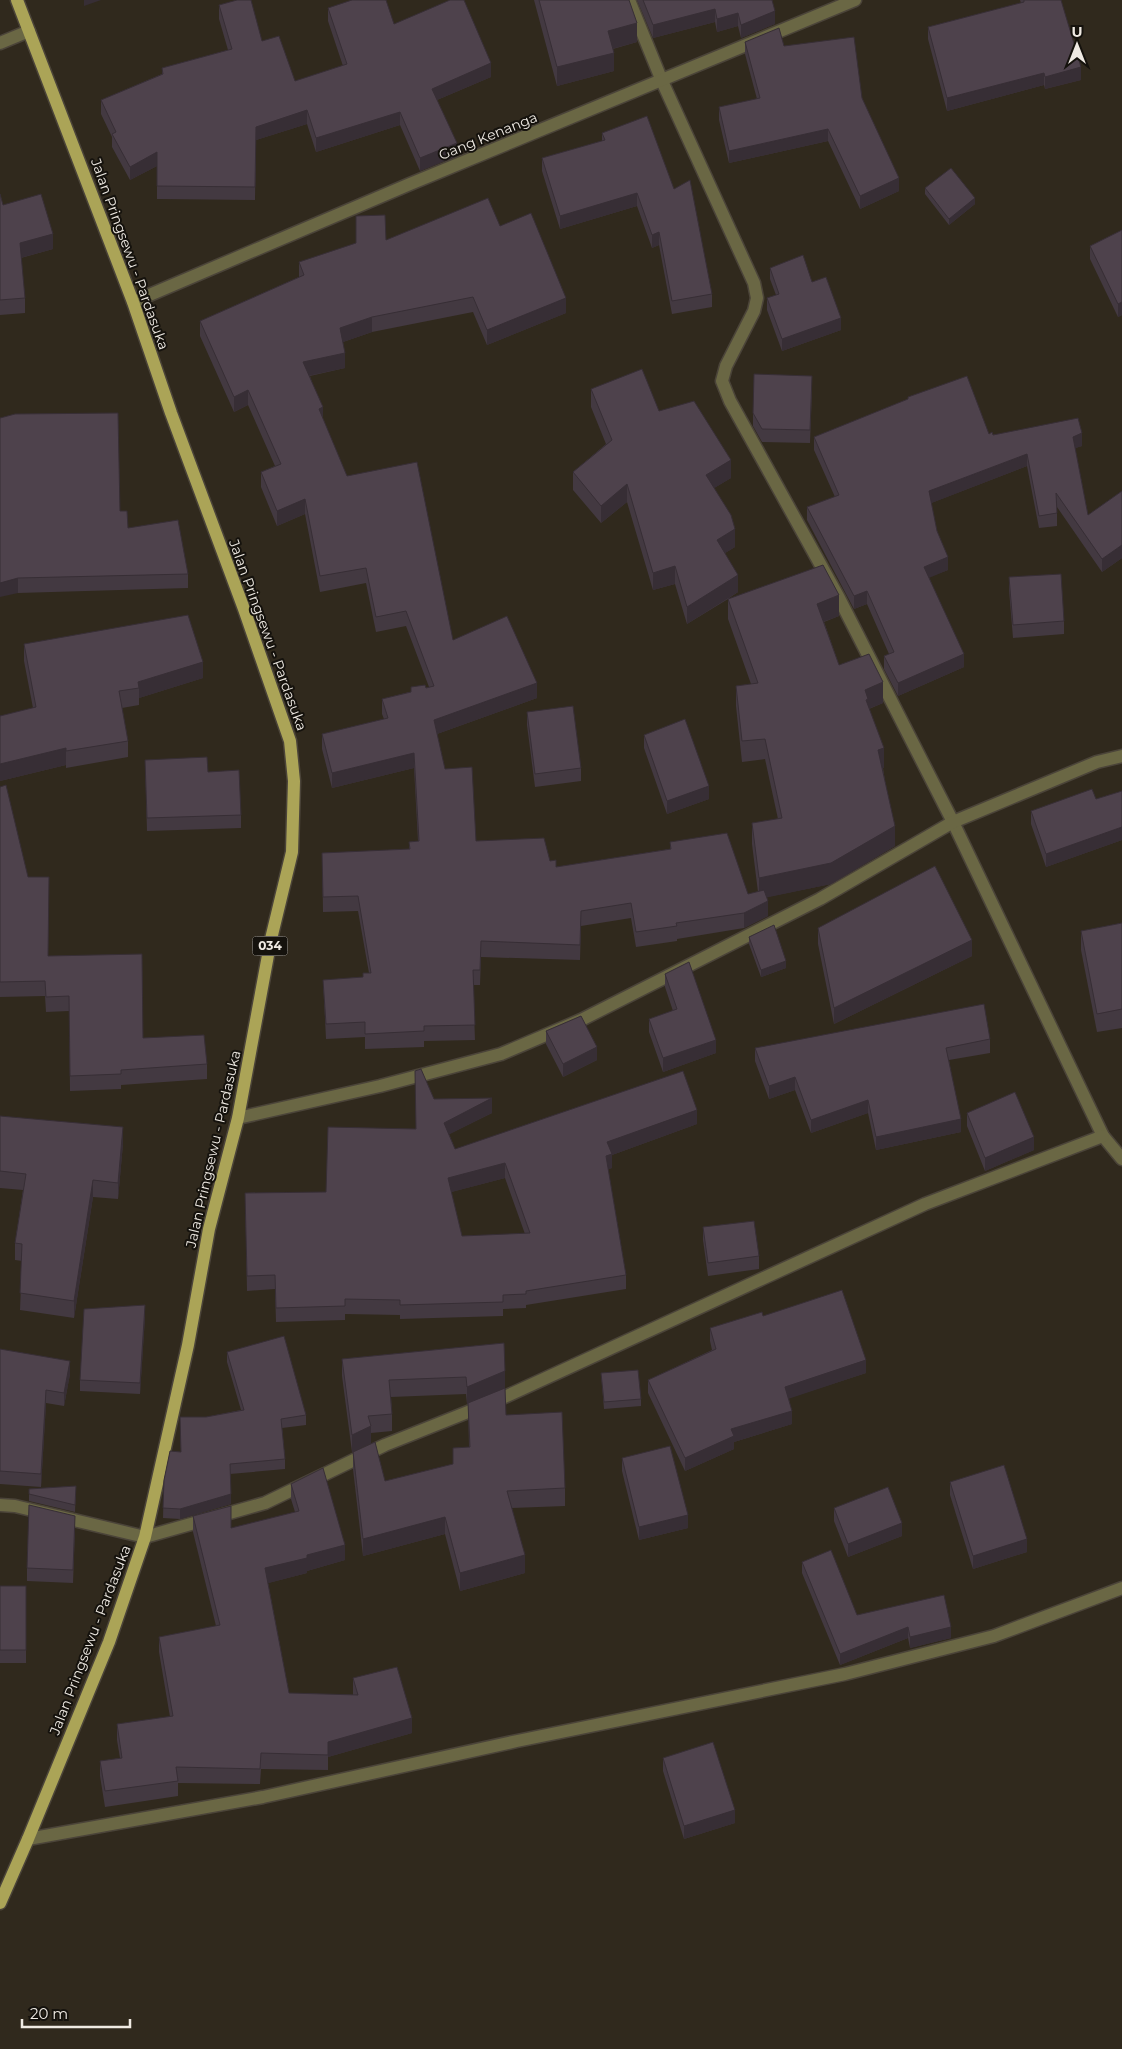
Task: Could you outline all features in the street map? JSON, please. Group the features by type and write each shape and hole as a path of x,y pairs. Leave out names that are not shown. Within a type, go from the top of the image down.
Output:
{"main road":[{"name":"Jalan Pringsewu - Pardasuka","path":"0,1903 109,1642 146,1537 188,1345 209,1230 238,1118 271,939 292,852 294,781 290,741 244,609 171,413 133,302 18,0"}],"street":[{"path":"629,0 662,81 754,284 757,298 754,311 726,366 722,381 730,401 840,598 952,822 1102,1136 1122,1159"},
{"name":"Gang Kenanga","path":"133,302 410,184 855,0"},
{"path":"0,43 29,31"},
{"path":"238,1118 380,1086 501,1054 581,1020 812,904 952,822 1097,762 1122,756"},
{"path":"0,1505 15,1506 146,1537 265,1503 385,1445 498,1400 925,1204 1102,1136"},
{"path":"28,1839 263,1797 518,1741 845,1674 994,1636 1122,1588"}],"building":[{"path":"237,0 251,0 262,41 279,36 295,81 347,64 328,8 352,0 386,0 394,24 450,0 464,0 491,63 432,89 457,143 420,158 400,112 316,138 307,110 256,127 255,187 157,186 157,152 130,167 112,134 116,132 101,100 163,74 162,68 232,49 219,5"},
{"path":"539,0 629,0 637,23 608,31 614,53 557,67"},
{"path":"643,0 772,0 775,11 741,25 738,13 717,19 715,9 653,25"},
{"path":"1024,0 1061,0 1081,67 1045,77 1044,73 947,98 928,27 1024,2"},
{"path":"779,28 784,46 854,37 862,98 899,178 860,196 828,129 729,151 719,107 760,98 745,42"},
{"path":"647,116 674,189 690,180 712,294 672,301 659,232 652,235 637,193 560,216 542,158 605,140 602,133"},
{"path":"951,168 975,198 949,219 925,188"},
{"path":"0,194 3,205 41,194 53,234 20,243 25,298 0,300"},
{"path":"488,198 500,226 531,213 566,298 487,330 473,297 372,317 340,328 345,353 303,362 323,407 319,409 347,476 417,462 453,640 507,616 537,683 434,720 445,769 472,767 476,841 544,838 550,861 556,860 556,867 671,849 670,842 727,833 748,894 764,890 768,901 744,913 676,923 677,926 636,932 631,903 581,911 580,945 481,941 480,970 473,970 475,1025 424,1026 424,1031 365,1034 365,1022 326,1024 323,980 363,977 363,973 371,973 358,896 323,897 322,853 410,849 409,842 419,841 414,753 332,773 322,734 388,718 382,699 411,692 411,687 425,685 426,688 434,686 406,611 376,617 366,568 320,576 305,499 277,511 261,472 281,464 248,390 234,397 200,321 304,275 299,262 356,243 356,216 385,215 386,240"},
{"path":"1122,230 1122,302 1118,304 1090,246"},
{"path":"803,255 812,282 826,277 841,318 782,339 767,298 779,294 770,268"},
{"path":"642,369 659,411 694,401 731,460 706,475 731,515 735,529 717,540 738,575 687,607 675,566 653,573 627,484 601,506 573,472 612,440 591,389"},
{"path":"754,374 812,376 810,430 762,429 753,413"},
{"path":"967,376 989,434 992,432 993,435 1078,418 1082,433 1073,437 1088,515 1122,491 1122,545 1102,559 1056,493 1057,513 1039,516 1027,454 929,491 937,531 948,557 924,567 964,654 898,683 884,656 894,652 867,591 854,596 807,507 839,495 814,437 908,399 908,397"},
{"path":"118,413 120,511 127,511 128,528 178,520 188,574 18,578 0,583 0,418 15,414"},
{"path":"823,565 839,595 817,604 839,665 869,654 883,682 865,690 868,699 866,700 884,748 878,750 895,826 831,863 759,878 752,823 782,818 765,739 742,741 736,686 758,683 728,599"},
{"path":"1061,574 1064,621 1013,625 1009,577"},
{"path":"188,615 203,662 138,682 139,688 119,691 128,741 66,751 66,748 0,764 0,716 36,707 24,644"},
{"path":"573,706 581,768 535,774 527,712"},
{"path":"685,719 709,786 667,801 644,735"},
{"path":"207,757 208,772 239,770 241,815 147,818 145,760"},
{"path":"6,785 28,877 49,877 48,956 142,954 143,1038 204,1035 207,1064 121,1070 121,1074 70,1076 69,996 46,997 45,981 0,982 0,787"},
{"path":"1092,789 1096,799 1122,791 1122,827 1046,854 1031,811"},
{"path":"935,866 972,940 834,1008 818,928"},
{"path":"1122,923 1122,1009 1097,1014 1081,931"},
{"path":"774,925 786,961 761,970 749,937"},
{"path":"689,962 716,1040 663,1058 649,1019 677,1009 665,974"},
{"path":"984,1004 990,1039 946,1048 961,1119 876,1137 868,1100 811,1120 795,1077 769,1086 755,1048"},
{"path":"581,1016 597,1047 563,1064 546,1031"},
{"path":"421,1069 434,1099 492,1098 444,1123 455,1149 683,1071 697,1110 607,1142 612,1154 606,1156 626,1275 526,1291 526,1294 503,1295 503,1302 400,1305 400,1300 345,1299 345,1306 276,1308 275,1275 247,1276 245,1193 326,1192 328,1127 416,1129 415,1071","holes":["505,1163 530,1233 462,1236 448,1178"]},
{"path":"1015,1092 1034,1137 985,1158 967,1113"},
{"path":"0,1116 123,1127 118,1183 93,1180 74,1301 20,1293 22,1244 15,1243 26,1174 0,1171"},
{"path":"754,1221 759,1256 708,1263 703,1227"},
{"path":"842,1290 866,1360 785,1387 792,1411 731,1429 734,1436 685,1458 648,1380 716,1349 710,1328 762,1312 763,1316"},
{"path":"145,1305 140,1383 80,1380 84,1309"},
{"path":"284,1336 306,1415 281,1419 285,1459 230,1464 231,1494 180,1509 163,1508 164,1480 170,1451 181,1452 180,1417 206,1417 244,1410 227,1352"},
{"path":"504,1343 505,1371 467,1387 466,1377 389,1380 392,1414 368,1416 371,1426 352,1435 342,1359"},
{"path":"0,1349 70,1361 64,1393 46,1390 41,1474 0,1471"},
{"path":"638,1370 641,1399 604,1402 601,1373"},
{"path":"505,1388 506,1415 562,1412 565,1488 507,1491 525,1555 460,1573 445,1517 363,1539 353,1452 375,1442 385,1481 453,1464 453,1448 470,1447 468,1403"},
{"path":"670,1446 688,1515 639,1527 622,1458"},
{"path":"1004,1465 1027,1539 973,1556 950,1482"},
{"path":"323,1468 345,1545 307,1555 307,1558 265,1568 289,1693 358,1695 353,1678 397,1667 412,1718 328,1742 328,1755 261,1753 260,1769 176,1767 178,1781 105,1791 100,1761 122,1758 117,1724 173,1716 159,1637 220,1625 193,1516 231,1506 231,1528 299,1511 291,1484"},
{"path":"76,1486 75,1505 29,1494 29,1489"},
{"path":"888,1487 902,1523 848,1544 834,1508"},
{"path":"29,1505 75,1516 73,1570 27,1568"},
{"path":"831,1550 857,1615 944,1595 951,1627 910,1637 908,1627 840,1654 802,1562"},
{"path":"0,1586 26,1586 26,1650 0,1650"},
{"path":"713,1742 735,1810 684,1826 663,1758"}]}
